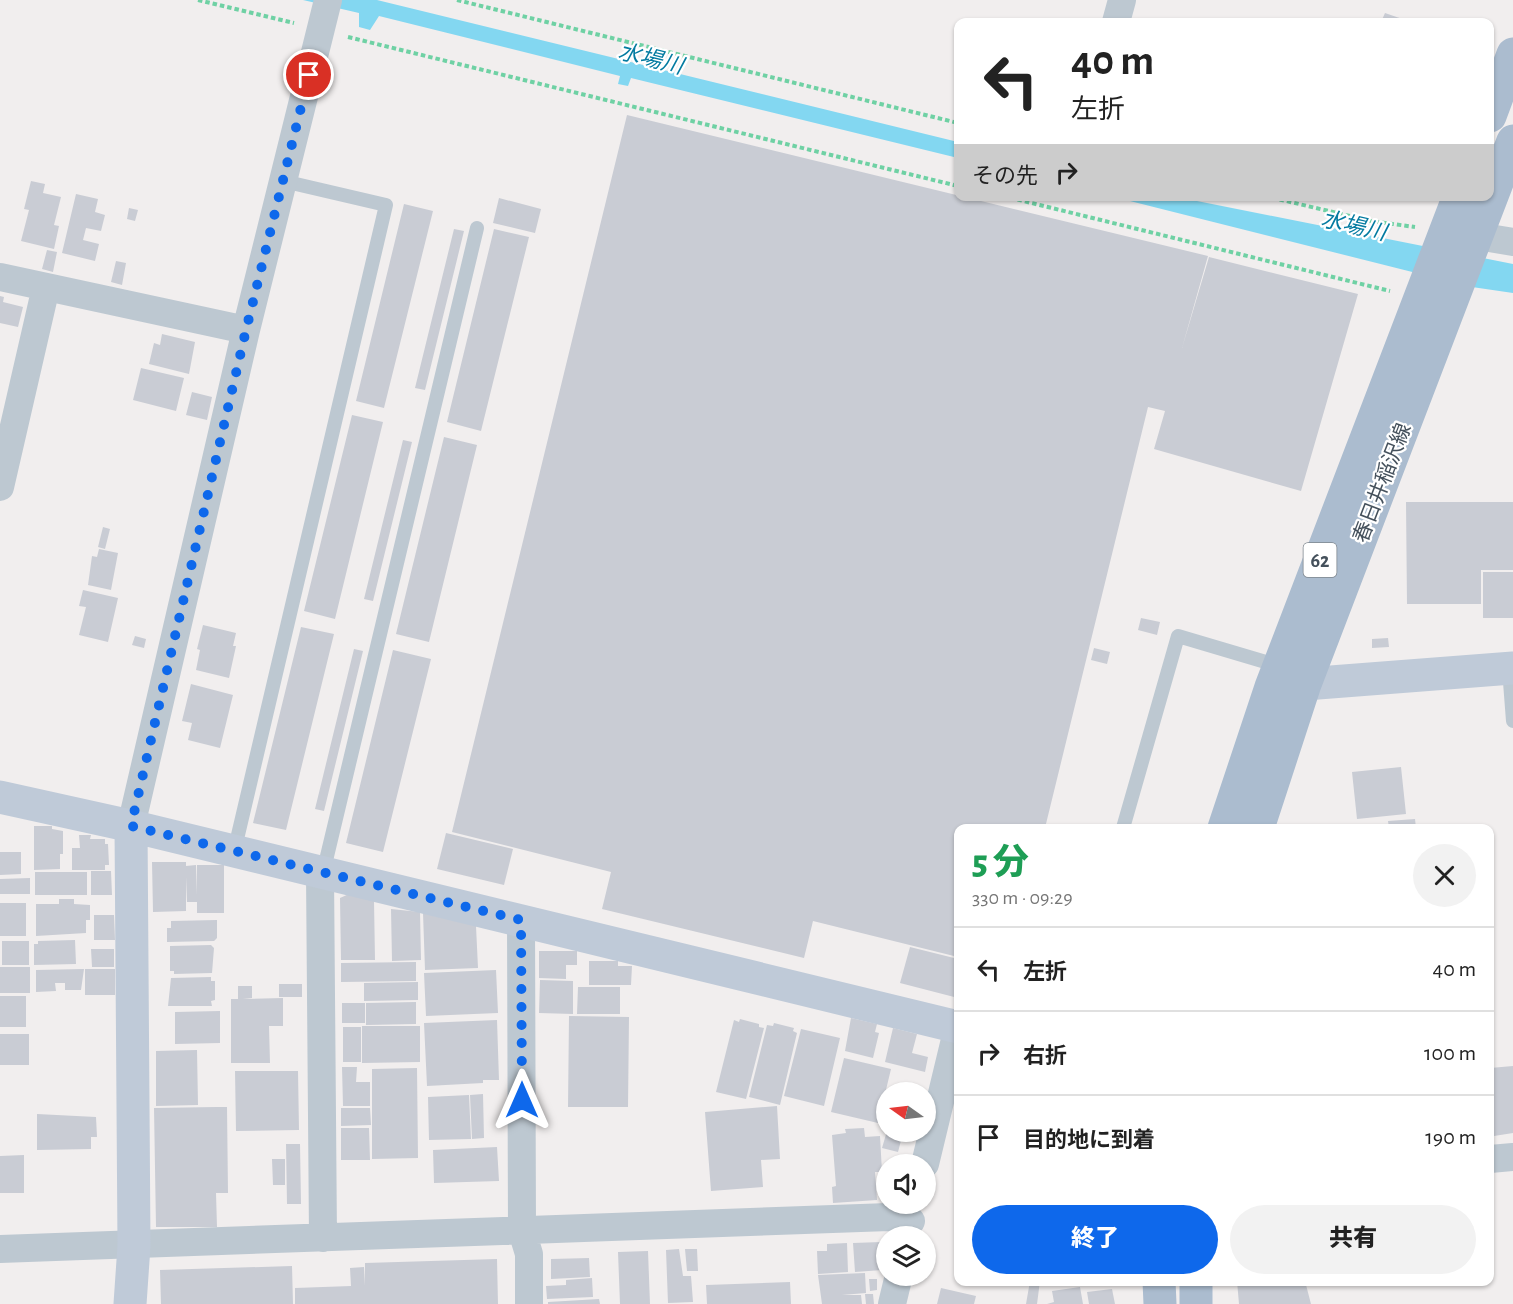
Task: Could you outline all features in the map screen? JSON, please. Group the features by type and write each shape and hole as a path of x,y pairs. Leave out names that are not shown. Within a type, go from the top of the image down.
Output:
{"main road":[{"path":"1494,105 1513,54"},
{"name":"春日井稲沢線","path":"1494,175 1513,141"},
{"name":"春日井稲沢線","path":"1459,201 1459,239"},
{"name":"春日井稲沢線","path":"1226,824 1292,675 1432,298 1459,239 1480,201"},
{"name":"春日井稲沢線","path":"1259,824 1292,675"},
{"path":"1158,1286 1160,1304"},
{"path":"1196,1286 1196,1304"}],"street":[{"path":"1117,18 1122,0"},
{"path":"130,1304 134,1246 131,826 246,330 324,15"},
{"path":"1459,239 1513,242"},
{"path":"0,277 246,330"},
{"path":"0,487 46,287"},
{"path":"1292,675 1511,668"},
{"path":"0,797 131,826 954,1026"},
{"path":"321,874 323,1238"},
{"path":"521,920 522,1231 529,1254 529,1304"},
{"path":"927,1154 954,1044"},
{"path":"1494,1159 1513,1157"},
{"path":"0,1249 134,1246 889,1217 911,1220"},
{"path":"892,1304 896,1286"}],"lane":[{"path":"234,852 386,206 283,181"},
{"path":"321,874 477,228"},
{"path":"1124,824 1178,636 1292,675"},
{"path":"1511,668 1513,719"}],"path":[{"path":"198,0 324,15 954,185"},
{"path":"457,0 954,122"},
{"path":"1024,201 1432,298"},
{"path":"1287,201 1371,221 1426,228 1459,239"}],"water":[{"path":"303,0 377,0 954,141 954,157 631,78 628,86 618,84 620,76 379,16 370,30 359,27 359,13"},
{"path":"1130,201 1197,201 1513,264 1513,293 1472,287"}],"building":[{"path":"1385,13 1399,18 1383,18"},
{"path":"627,115 954,194 954,201 981,201 1208,256 1182,348 1209,257 1358,294 1301,491 1154,449 1165,411 1148,407 1046,824 954,824 954,956 813,921 804,958 602,909 611,872 452,832"},
{"path":"31,181 45,184 43,193 61,197 54,225 59,226 54,249 21,241 29,210 24,209"},
{"path":"76,194 98,199 95,212 105,215 101,231 86,228 83,240 99,244 95,261 62,253"},
{"path":"499,198 541,209 535,233 493,223"},
{"path":"404,204 433,211 384,408 356,401"},
{"path":"129,208 138,210 135,221 127,219"},
{"path":"454,229 464,231 425,390 415,388"},
{"path":"494,229 529,237 481,431 447,422"},
{"path":"47,250 57,252 53,272 42,269"},
{"path":"116,261 126,263 122,285 111,282"},
{"path":"0,296 4,297 3,302 23,307 18,327 0,323"},
{"path":"162,334 195,342 189,374 149,364 154,343 160,345"},
{"path":"141,368 184,378 176,411 133,400"},
{"path":"192,392 212,397 207,420 186,415"},
{"path":"352,415 383,422 335,619 304,611"},
{"path":"444,437 477,445 429,642 396,634"},
{"path":"403,440 412,442 373,601 364,599"},
{"path":"1406,502 1513,502 1513,570 1481,570 1481,604 1407,604"},
{"path":"103,527 110,529 105,549 98,547"},
{"path":"99,549 118,553 111,590 88,585 92,556 97,557"},
{"path":"1483,572 1513,572 1513,618 1483,618"},
{"path":"83,590 118,598 108,642 79,635 86,607 79,606"},
{"path":"1141,618 1160,622 1157,635 1138,630"},
{"path":"203,625 236,633 233,646 236,646 229,678 196,670 200,650 197,649"},
{"path":"301,627 334,634 286,830 253,823"},
{"path":"135,636 146,639 144,648 132,645"},
{"path":"1388,638 1389,647 1372,648 1372,639"},
{"path":"1094,648 1110,652 1107,664 1091,660"},
{"path":"354,649 363,651 324,811 315,809"},
{"path":"393,650 431,659 383,852 346,843"},
{"path":"191,684 233,695 220,748 188,740 192,723 182,721"},
{"path":"1401,767 1406,814 1357,819 1352,772"},
{"path":"1415,819 1416,824 1388,824 1388,821"},
{"path":"34,826 52,826 52,829 63,831 63,854 60,854 60,869 34,870"},
{"path":"446,833 513,849 504,885 437,869"},
{"path":"79,835 91,835 90,839 105,839 105,844 108,844 109,865 105,865 105,870 72,870 72,848 80,848"},
{"path":"0,852 21,852 21,874 0,875"},
{"path":"152,862 186,862 186,866 196,865 196,895 197,865 224,865 224,913 197,913 197,902 187,902 186,877 186,911 153,912"},
{"path":"91,871 111,871 112,895 91,895"},
{"path":"35,872 87,872 87,895 35,895"},
{"path":"30,878 30,894 0,894 0,879"},
{"path":"349,894 374,901 375,960 341,960 340,898"},
{"path":"59,899 74,899 74,904 90,905 90,920 86,920 86,933 36,936 36,904 59,904"},
{"path":"0,903 26,903 26,936 0,936"},
{"path":"391,909 420,912 421,960 392,961"},
{"path":"423,913 476,926 478,968 425,970"},
{"path":"94,915 114,915 115,940 94,940"},
{"path":"217,920 217,938 214,941 167,942 167,928 171,928 171,921"},
{"path":"75,940 76,964 34,965 34,944 38,944 38,941"},
{"path":"2,941 29,941 29,965 2,965"},
{"path":"211,945 214,948 212,973 174,974 174,971 170,971 170,946"},
{"path":"910,947 954,958 954,997 900,983"},
{"path":"91,949 114,949 114,967 92,967"},
{"path":"539,951 577,951 577,965 566,965 566,979 539,978"},
{"path":"589,961 618,961 618,966 632,966 631,985 589,985"},
{"path":"416,962 416,981 341,982 341,963"},
{"path":"0,967 30,967 30,993 0,993"},
{"path":"84,969 81,990 65,990 65,983 55,983 56,991 36,992 36,970"},
{"path":"85,969 115,969 115,995 85,995"},
{"path":"496,970 498,1013 426,1016 424,973"},
{"path":"211,977 211,981 215,981 215,1000 211,1001 212,1006 168,1006 171,978"},
{"path":"540,980 573,981 573,1014 539,1013"},
{"path":"418,982 418,1000 364,1001 364,983"},
{"path":"279,984 302,984 302,997 279,997"},
{"path":"238,986 252,986 252,998 243,999 283,998 283,1026 269,1026 270,1063 231,1063 231,999 238,999"},
{"path":"578,987 620,987 620,1014 577,1014"},
{"path":"0,996 26,996 26,1027 0,1027"},
{"path":"416,1002 416,1024 366,1025 366,1003"},
{"path":"342,1003 365,1003 365,1023 342,1023"},
{"path":"220,1011 220,1043 175,1044 175,1012"},
{"path":"569,1016 629,1017 628,1107 568,1107"},
{"path":"851,1018 877,1024 875,1032 879,1033 873,1058 845,1051"},
{"path":"740,1019 759,1024 759,1027 764,1028 746,1099 716,1092 734,1020 739,1022"},
{"path":"497,1020 499,1080 427,1086 424,1023"},
{"path":"774,1023 794,1028 793,1031 797,1033 780,1105 749,1097 767,1025 773,1026"},
{"path":"362,1026 420,1026 420,1062 362,1063"},
{"path":"343,1027 361,1027 361,1062 343,1062"},
{"path":"893,1028 917,1034 912,1053 928,1057 925,1072 885,1062"},
{"path":"801,1029 840,1038 824,1106 784,1096"},
{"path":"0,1034 29,1034 29,1065 0,1065"},
{"path":"197,1050 198,1105 156,1106 156,1051"},
{"path":"844,1058 891,1069 888,1082 876,1082 876,1123 831,1112"},
{"path":"1513,1066 1513,1133 1494,1136 1494,1068"},
{"path":"342,1067 357,1067 356,1082 370,1082 370,1106 343,1106"},
{"path":"417,1068 418,1158 372,1159 372,1069"},
{"path":"235,1071 298,1071 299,1130 236,1131"},
{"path":"483,1094 484,1138 472,1139 470,1095"},
{"path":"469,1095 471,1139 429,1140 428,1097"},
{"path":"777,1106 780,1159 761,1160 763,1187 711,1191 705,1112"},
{"path":"227,1107 228,1193 216,1193 217,1227 156,1227 154,1108"},
{"path":"341,1108 370,1108 371,1125 341,1126"},
{"path":"37,1114 96,1117 97,1137 91,1137 91,1149 37,1150"},
{"path":"341,1128 369,1128 370,1160 341,1160"},
{"path":"864,1128 865,1137 876,1136 876,1142 880,1142 881,1154 876,1154 876,1200 833,1203 832,1187 836,1186 832,1135 846,1133 845,1129"},
{"path":"884,1142 901,1142 898,1152 882,1148"},
{"path":"286,1144 300,1144 301,1204 287,1204"},
{"path":"497,1147 499,1181 434,1183 433,1150"},
{"path":"24,1155 24,1193 0,1193 0,1156"},
{"path":"272,1159 285,1159 285,1185 273,1185"},
{"path":"876,1242 876,1270 855,1272 853,1243"},
{"path":"847,1243 848,1272 818,1274 817,1251 827,1251 827,1244"},
{"path":"679,1249 683,1276 691,1276 693,1302 668,1303 666,1250"},
{"path":"685,1249 697,1249 698,1271 687,1271"},
{"path":"648,1251 650,1304 620,1304 618,1252"},
{"path":"589,1258 590,1277 551,1279 551,1259"},
{"path":"497,1259 498,1304 295,1304 295,1288 351,1286 350,1268 364,1267 365,1286 365,1263"},
{"path":"292,1266 293,1304 161,1304 160,1270"},
{"path":"865,1273 866,1293 842,1295 861,1295 862,1304 822,1304 818,1275"},
{"path":"592,1278 593,1297 547,1299 546,1286 566,1285 566,1280"},
{"path":"869,1279 876,1279 877,1290 870,1291"},
{"path":"790,1282 791,1304 707,1304 706,1285"},
{"path":"1029,1286 1039,1286 1037,1304 1026,1304"},
{"path":"1237,1286 1306,1286 1311,1304 1239,1304"},
{"path":"1080,1287 1083,1304 1047,1304 1054,1302 1052,1291"},
{"path":"941,1288 976,1296 974,1304 937,1304"},
{"path":"1112,1289 1115,1304 1089,1304 1087,1292"},
{"path":"865,1294 873,1294 874,1304 866,1304"},
{"path":"599,1299 600,1304 548,1304 548,1302"}],"route":[{"path":"309,75 246,330 131,826 521,920 522,1100"}],"water label":[{"name":"水場川","path":"651,58"},
{"name":"水場川","path":"1354,225"}]}
